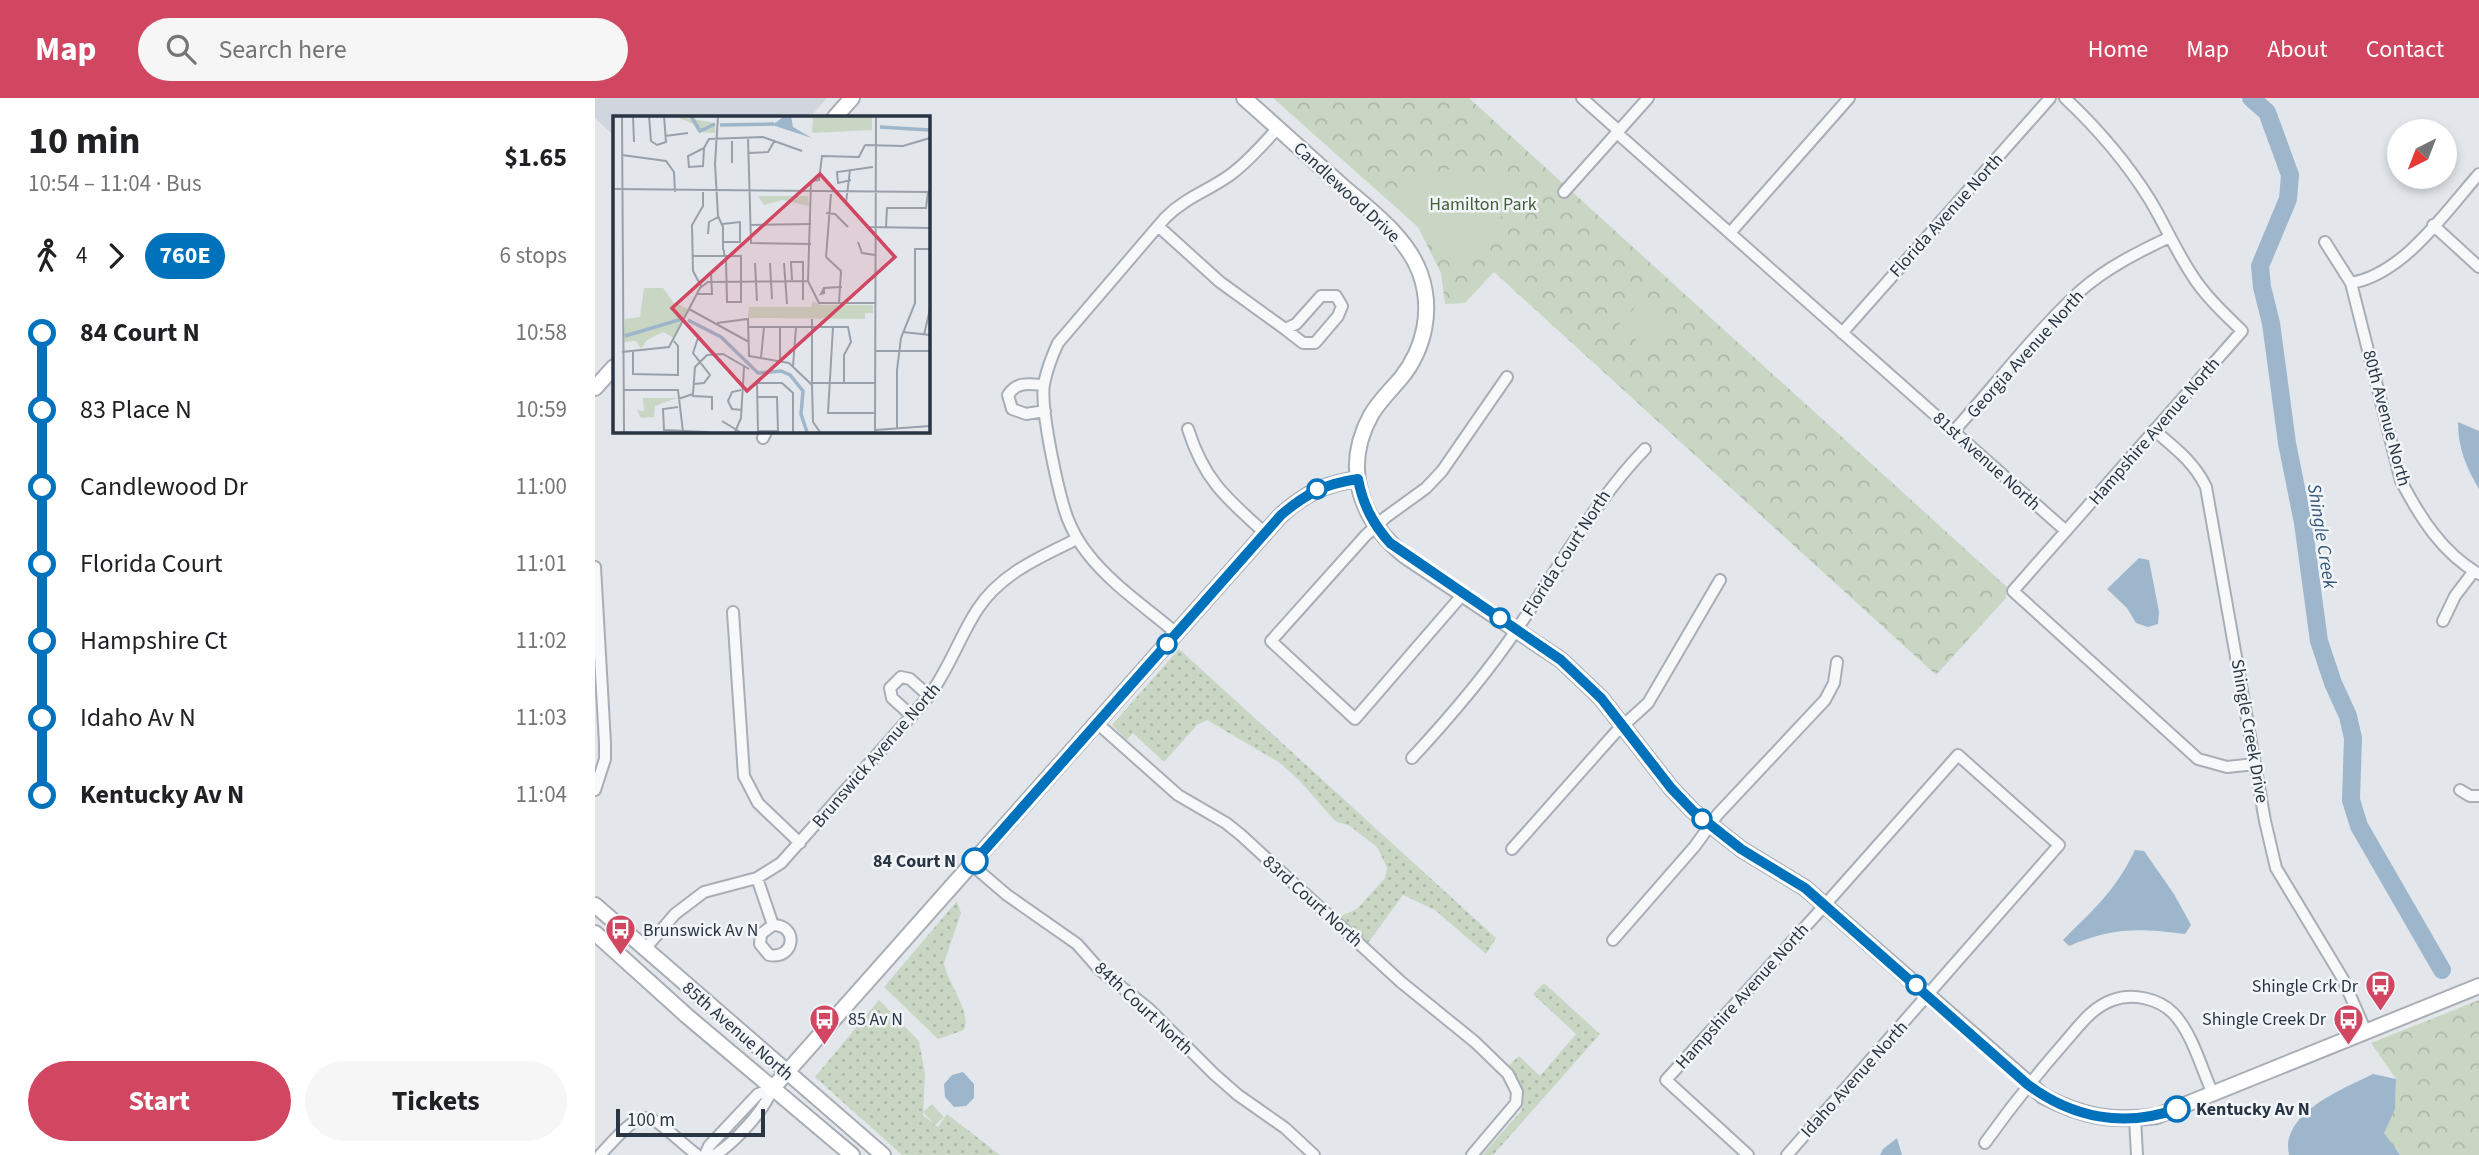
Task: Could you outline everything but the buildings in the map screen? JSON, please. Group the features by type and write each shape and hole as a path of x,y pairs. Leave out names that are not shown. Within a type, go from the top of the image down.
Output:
{"street":[{"path":"836,116 852,98"},
{"name":"Candlewood Drive","path":"1244,98 1389,228 1413,259 1424,286 1426,321 1421,341 1413,360 1378,404 1364,430 1359,449 1358,479 1361,495 1375,527 1405,556 1517,629 1581,677 1623,725 1671,788 1710,826 1741,849 1790,877 2027,1084 2065,1108 2088,1115 2112,1119 2157,1116 2479,986"},
{"name":"81st Avenue North","path":"1582,98 2066,531"},
{"path":"1564,192 1648,98"},
{"path":"1730,233 1849,98"},
{"name":"Florida Avenue North","path":"1842,333 2050,98"},
{"path":"2065,98 2093,126 2134,176 2170,237"},
{"path":"1176,634 1105,572 1077,538 1061,494 1045,411 1044,385 1050,360 1058,343 1158,226 1178,205 1227,178 1242,166 1278,128"},
{"path":"2351,282 2363,281 2398,262 2479,174"},
{"path":"2433,225 2479,267"},
{"path":"1158,226 1228,288 1303,343 1315,343 1338,316 1342,306 1336,296 1321,296 1296,324 1285,329"},
{"name":"Hampshire Avenue North","path":"2066,531 2242,331 2191,275 2170,237"},
{"name":"Georgia Avenue North","path":"1954,431 2080,291 2137,252 2170,237"},
{"name":"80th Avenue North","path":"2325,242 2351,282 2401,481 2431,532 2452,554 2476,573 2455,596 2442,621"},
{"path":"595,388 613,367"},
{"path":"1463,593 1355,719 1271,641 1375,527 1426,488 1442,471 1507,377"},
{"path":"1044,385 1020,384 1013,387 1008,395 1012,409 1018,413 1045,411"},
{"path":"1188,429 1195,453 1207,476 1223,495 1265,533"},
{"name":"Shingle Creek Drive","path":"2154,430 2189,459 2206,486 2268,838 2276,868 2343,979 2366,1032"},
{"name":"Florida Court North","path":"1412,758 1453,714 1517,629 1608,489 1644,449"},
{"path":"715,1155 726,1148 768,1101 772,1089 1281,515 1309,492 1358,479"},
{"path":"2066,531 2013,591 2198,759 2227,767 2255,764"},
{"name":"Brunswick Avenue North","path":"644,950 675,914 704,892 757,878 781,863 929,696 943,676 978,609 992,591 1009,575 1077,538"},
{"path":"595,567 598,675 605,759 595,790"},
{"path":"1512,849 1623,725 1648,704 1720,580"},
{"path":"733,612 744,776 758,803 800,843"},
{"path":"1613,940 1718,814 1825,700 1834,683 1837,662"},
{"path":"912,716 892,698 890,688 894,682 901,677 910,678 929,696"},
{"name":"83rd Court North","path":"1097,723 1178,794 1226,822 1401,982 1475,1042 1508,1074 1517,1092 1516,1103 1472,1155"},
{"name":"Hampshire Avenue North","path":"1748,1155 1666,1080 1958,755 2059,845"},
{"path":"2460,790 2470,796 2479,796"},
{"name":"Idaho Avenue North","path":"1787,1155 2059,845"},
{"name":"84th Court North","path":"972,865 1007,895 1077,944 1100,970 1160,1019 1214,1074 1238,1095 1285,1128 1314,1155"},
{"path":"757,878 773,925"},
{"name":"85th Avenue North","path":"595,905 883,1155"},
{"name":"85th Avenue North","path":"595,933 772,1089 852,1155"},
{"path":"1985,1143 2027,1084 2088,1016 2100,1006 2120,998 2143,997 2170,1010 2180,1022 2213,1094"},
{"path":"705,1155 709,1146 758,1094 772,1089"},
{"path":"600,1155 627,1125 638,1118 656,1120 697,1155"},
{"path":"2135,1119 2137,1155"}],"shaded area":[{"path":"595,98 827,98 811,116 613,116 613,135 595,118"}],"green space":[{"name":"Hamilton Park","path":"1273,98 1469,98 2007,587 2006,598 1936,675 1494,272 1465,303 1445,304 1441,273 1418,227"},
{"path":"1450,169 1487,175 1522,192 1470,253 1460,256 1398,200 1422,177"},
{"path":"1639,303 1652,314 1627,340 1615,329"},
{"path":"1656,317 1668,329 1644,355 1632,344"},
{"path":"1179,649 1496,938 1486,954 1435,910 1403,895 1368,943 1339,917 1357,909 1385,878 1387,867 1377,847 1350,826 1335,821 1280,763 1207,720 1197,725 1164,762 1133,733 1127,740 1112,725"},
{"path":"957,901 961,913 944,963 966,1023 964,1030 938,1039 884,987"},
{"path":"1544,983 1600,1034 1493,1155 1482,1155 1522,1110 1524,1092 1508,1066 1519,1056 1540,1076 1576,1034 1533,994"},
{"path":"879,1000 919,1041 925,1074 923,1115 938,1127 947,1114 1000,1155 902,1155 815,1077"},
{"path":"2479,1000 2479,1155 2400,1155 2383,1133 2395,1109 2396,1079 2371,1043"},
{"path":"932,1104 944,1117 935,1125 923,1112"}],"water":[{"path":"2458,422 2479,431 2479,489 2464,457"},
{"path":"2139,558 2149,560 2159,612 2158,624 2148,627 2136,623 2127,608 2107,589"},
{"path":"2135,850 2144,851 2174,894 2191,925 2185,934 2154,931 2113,932 2069,946 2063,940 2112,888"},
{"path":"963,1072 974,1084 974,1098 966,1106 954,1107 945,1097 944,1084 952,1075"},
{"path":"2373,1074 2396,1079 2395,1109 2384,1133 2400,1155 2289,1155 2289,1140 2294,1127 2304,1115 2331,1095"},
{"path":"1897,1138 1902,1155 1880,1155 1883,1149"}],"waterway":[{"name":"Shingle Creek","path":"2251,98 2267,112 2290,175 2288,199 2260,266 2262,287 2271,323 2319,641 2348,716 2353,738 2351,800 2359,826 2442,970"}],"bus line":[{"name":"760E","path":"975,861 1281,515 1309,492 1358,479 1367,511 1375,527 1390,543 1405,556 1561,660 1601,698 1650,763 1693,811 1741,849 1805,888 2027,1084 2065,1108 2088,1115 2135,1119 2157,1116 2177,1109"}],"place":[{"name":"84 Court N","path":"975,861"},
{"name":"Brunswick Av N","path":"620,957"},
{"name":"Shingle Crk Dr","path":"2381,1013"},
{"name":"85 Av N","path":"825,1046"},
{"name":"Shingle Creek Dr","path":"2349,1046"},
{"name":"Kentucky Av N","path":"2177,1109"}]}
